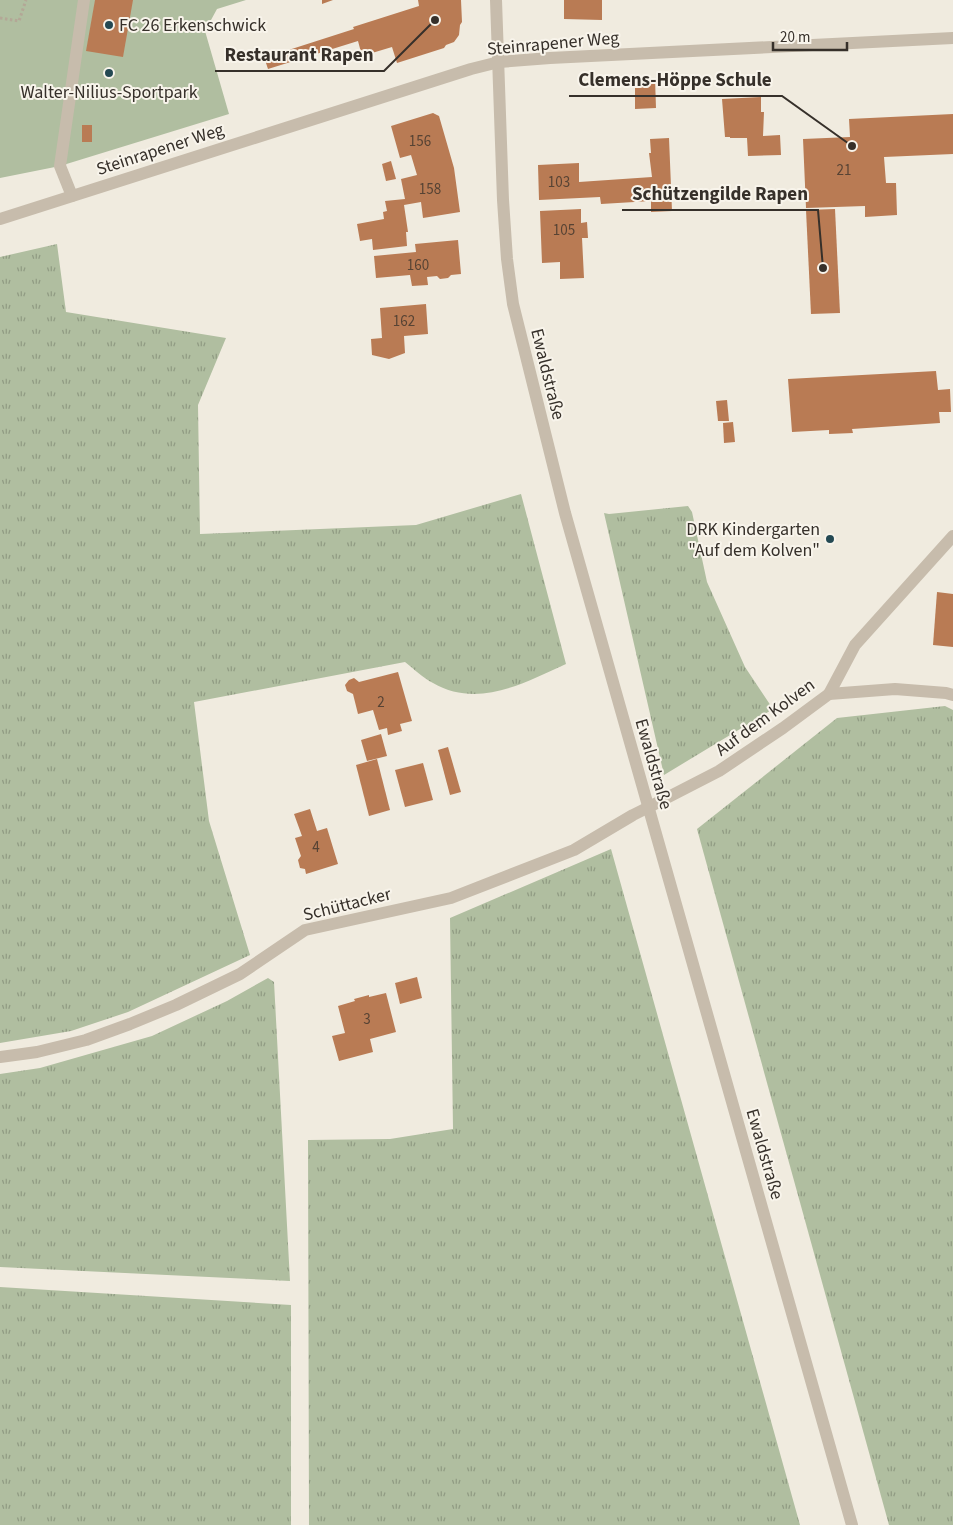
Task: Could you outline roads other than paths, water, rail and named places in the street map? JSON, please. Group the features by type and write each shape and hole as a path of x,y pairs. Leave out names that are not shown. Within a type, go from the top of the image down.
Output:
{"street":[{"path":"72,196 60,166 84,0"},
{"name":"Ewaldstraße","path":"496,0 503,200 507,259 513,304 565,513 852,1525"},
{"name":"Steinrapener Weg","path":"0,219 498,62 953,38"},
{"name":"Auf dem Kolven","path":"648,807 719,771 829,694 856,644 953,536"},
{"path":"829,694 896,689 953,695"},
{"name":"Schüttacker","path":"0,1057 37,1052 86,1040 130,1024 176,1005 240,974 305,930 451,898 574,850 648,807"}],"place":[{"name":"Restaurant Rapen","path":"435,20"},
{"name":"FC 26 Erkenschwick","path":"109,25"},
{"name":"Walter-Nilius-Sportpark","path":"109,73"},
{"name":"Clemens-Höppe Schule","path":"852,146"},
{"name":"Schützengilde Rapen","path":"823,268"},
{"name":"DRK Kindergarten \"Auf dem Kolven\"","path":"830,539"}]}
